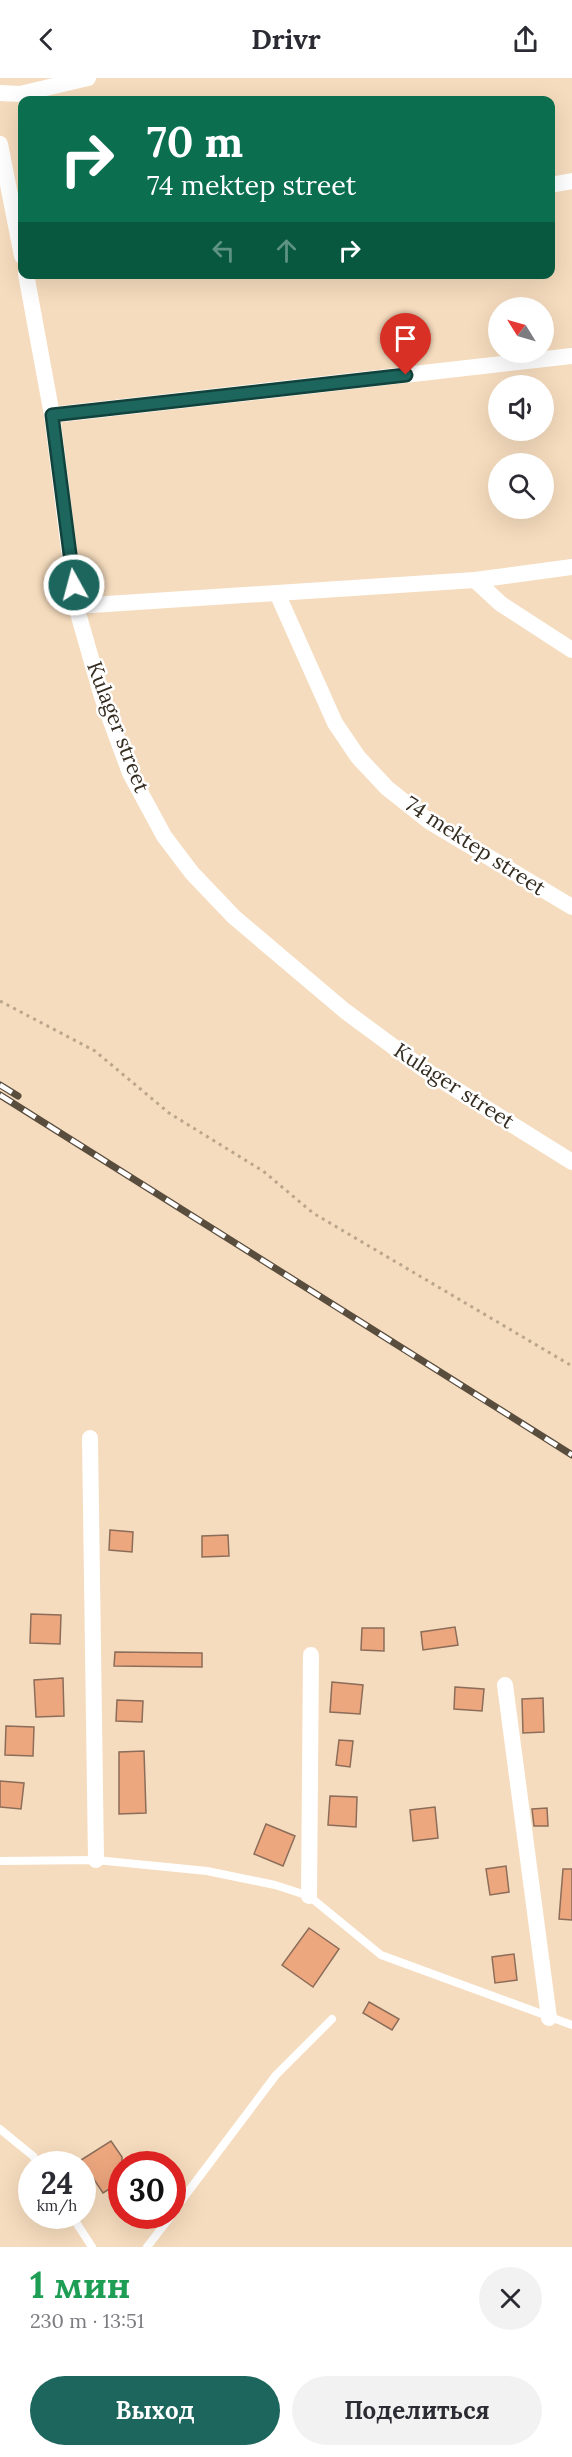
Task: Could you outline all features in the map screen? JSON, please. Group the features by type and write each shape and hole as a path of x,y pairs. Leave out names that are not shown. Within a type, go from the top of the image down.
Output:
{"street":[{"path":"0,93 20,94 88,78"},
{"path":"0,144 18,232"},
{"path":"555,184 572,182"},
{"name":"Kulager street","path":"27,279 52,415 76,606 102,697 130,773 164,836 192,873 234,917 345,1011 424,1070 572,1162"},
{"path":"52,415 572,356"},
{"path":"76,606 475,580 572,567"},
{"path":"475,580 501,604 572,650"},
{"name":"74 mektep street","path":"277,593 335,723 358,757 387,788 430,822 572,907"},
{"path":"90,1438 96,1860"},
{"path":"309,1896 311,1655"},
{"path":"505,1685 549,2018"}],"lane":[{"path":"0,1861 96,1860 207,1871 275,1885 309,1896 381,1955 572,2025"},
{"path":"186,2195 276,2075 332,2019"},
{"path":"0,2129 27,2151"},
{"path":"80,2229 92,2247"},
{"path":"147,2247 161,2229"}],"path":[{"path":"0,1001 95,1051 169,1113 263,1171 313,1213 572,1366"}],"building":[{"path":"110,1530 133,1532 132,1552 109,1550"},
{"path":"228,1535 229,1556 202,1557 202,1536"},
{"path":"31,1614 61,1615 60,1644 30,1643"},
{"path":"455,1627 458,1645 423,1650 421,1632"},
{"path":"362,1628 384,1628 384,1651 361,1650"},
{"path":"115,1652 202,1653 202,1667 114,1666"},
{"path":"63,1678 64,1716 36,1717 34,1680"},
{"path":"332,1682 363,1685 360,1714 330,1712"},
{"path":"455,1687 484,1689 482,1711 454,1709"},
{"path":"543,1698 544,1732 523,1733 522,1699"},
{"path":"117,1700 143,1701 142,1722 116,1721"},
{"path":"6,1726 34,1727 33,1756 5,1755"},
{"path":"339,1740 353,1741 350,1767 336,1765"},
{"path":"144,1751 146,1813 119,1814 119,1752"},
{"path":"0,1781 24,1783 21,1809 0,1807"},
{"path":"330,1796 357,1797 356,1827 328,1825"},
{"path":"435,1807 438,1838 413,1841 410,1810"},
{"path":"547,1808 548,1826 534,1826 532,1809"},
{"path":"266,1824 295,1836 283,1866 254,1854"},
{"path":"506,1866 509,1892 490,1895 486,1869"},
{"path":"563,1869 572,1869 572,1920 559,1919"},
{"path":"309,1928 339,1949 313,1987 282,1965"},
{"path":"514,1954 517,1980 495,1983 492,1957"},
{"path":"369,2002 399,2019 392,2030 363,2013"},
{"path":"111,2141 118,2151 108,2151 108,2190 103,2193 96,2182 95,2151"}],"railway":[{"path":"0,1085 18,1096"},
{"path":"0,1095 572,1455"}],"route":[{"path":"74,585 52,415 406,375"}]}
